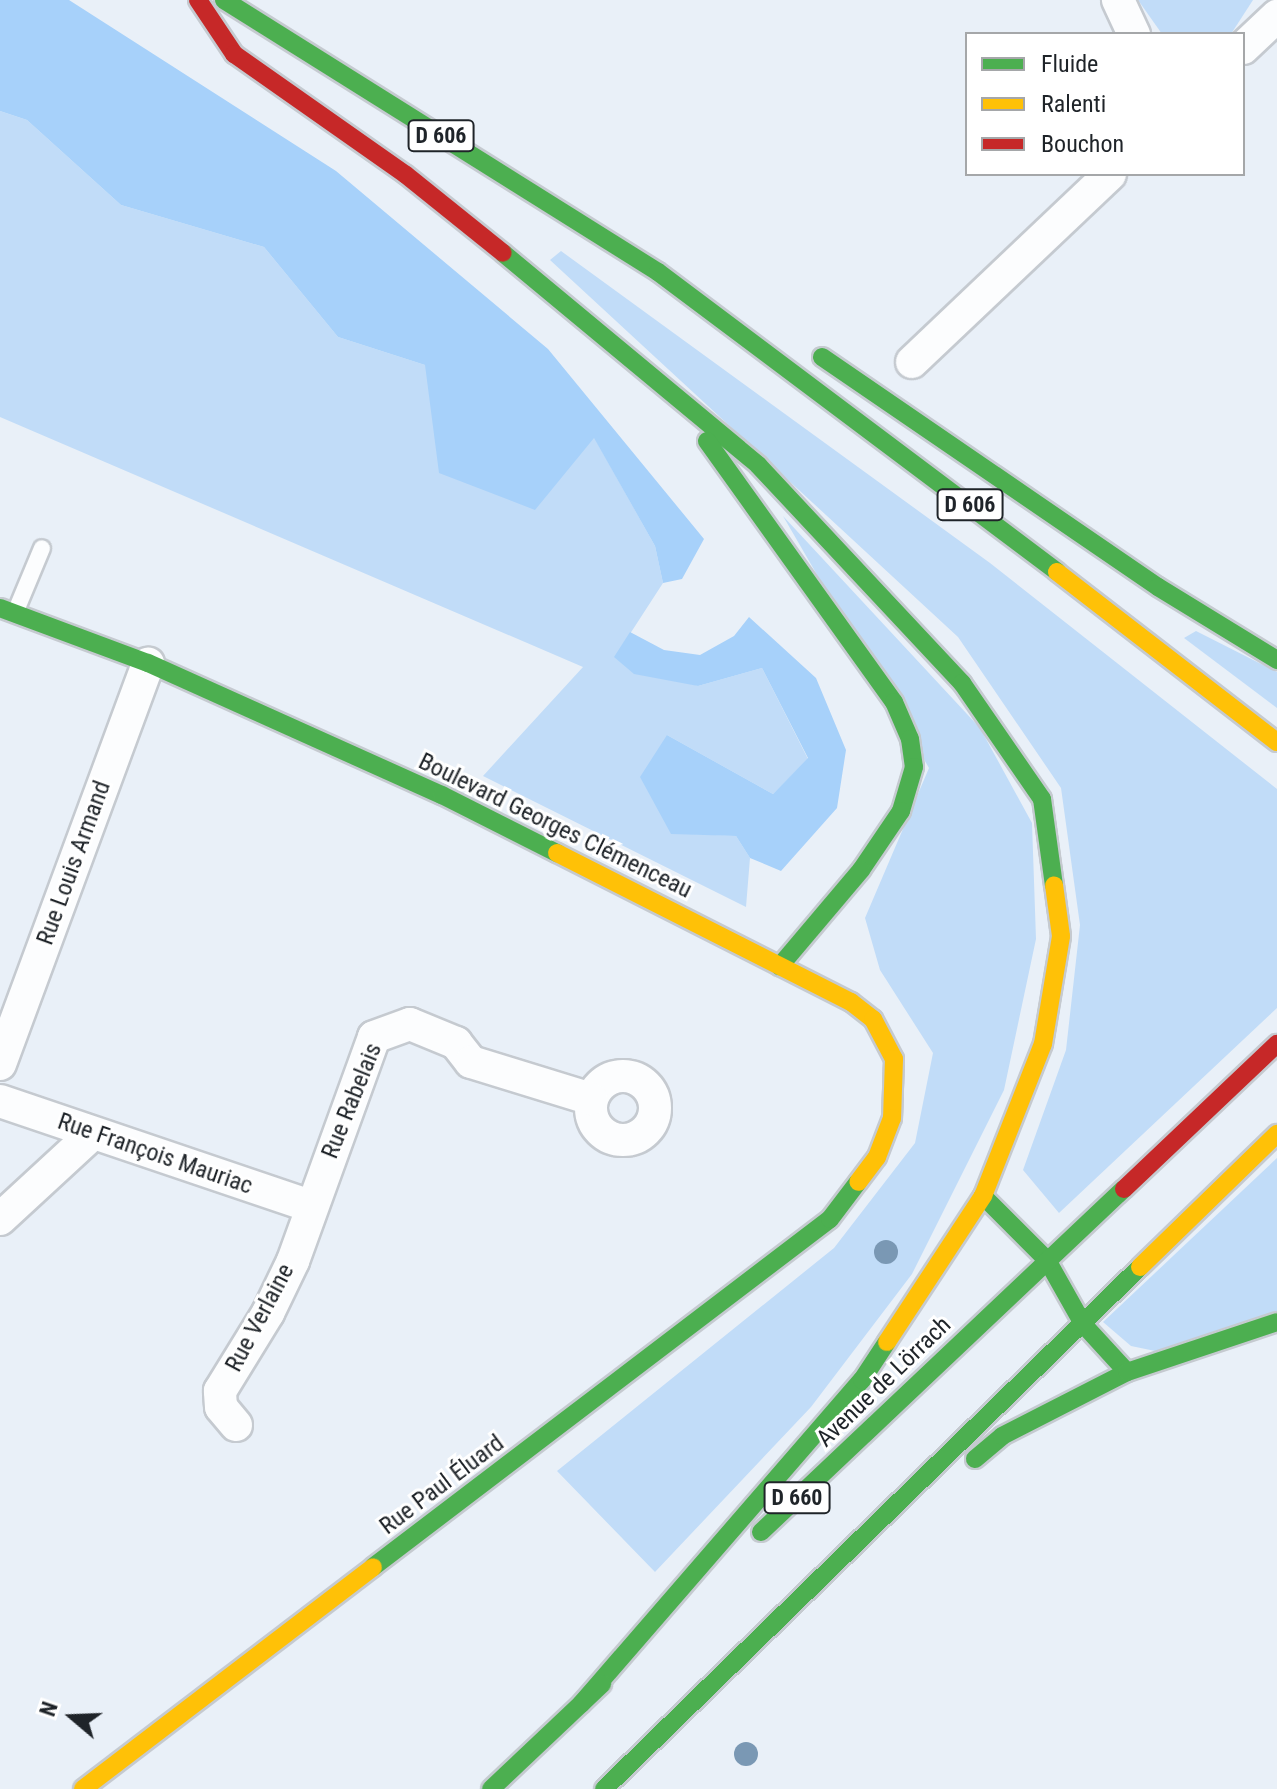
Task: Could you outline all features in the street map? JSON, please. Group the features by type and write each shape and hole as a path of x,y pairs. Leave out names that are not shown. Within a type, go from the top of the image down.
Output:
{"main road":[{"path":"198,0 234,54 406,175 678,394 758,465 962,683 1042,799 1061,936 1043,1044 983,1196 862,1380 581,1704"},
{"name":"D 606","path":"224,0 658,272 895,447 1277,742"},
{"path":"658,272 713,288"},
{"path":"805,346 1158,587 1277,660"},
{"path":"678,394 732,480 886,690 910,739 914,767 901,811 861,870 780,966"},
{"name":"Boulevard Georges Clémenceau","path":"7,610 148,663 442,795 780,966 873,1019 894,1059 892,1118 877,1157 830,1219"},
{"name":"Avenue de Lörrach","path":"491,1789 1277,1044"},
{"path":"604,1789 794,1608 1277,1134"},
{"path":"983,1196 1047,1260 1083,1324 1127,1372"},
{"name":"Rue Paul Éluard","path":"83,1789 830,1219"},
{"path":"794,1608 1002,1436 1127,1372 1277,1322"}],"street":[{"path":"1118,0 1133,32"},
{"path":"1245,46 1277,16"},
{"path":"912,362 1108,176"},
{"name":"Rue Louis Armand","path":"0,1064 148,663"},
{"name":"Rue Rabelais","path":"311,1206 374,1037 392,1027 410,1024 456,1043 471,1062 591,1099"},
{"name":"Rue François Mauriac","path":"0,1101 311,1206"},
{"path":"0,1219 92,1134"},
{"name":"Rue Verlaine","path":"236,1425 221,1407 220,1391 268,1313 311,1206"}],"lane":[{"path":"7,610 42,548"}],"shaded area":[{"path":"0,0 69,0 336,171 548,349 704,539 682,579 663,583 655,546 594,438 535,510 439,473 425,365 338,337 264,247 121,205 27,120 0,111"},
{"path":"1138,0 1253,0 1232,32 1161,32"},
{"path":"0,111 27,120 121,205 264,247 338,337 425,365 594,437 655,546 663,583 615,657 698,686 762,668 808,759 773,794 667,735 671,833 736,836 750,858 746,907 483,776 583,667 0,417"},
{"path":"561,251 990,563 1277,789 1277,1008 1059,1213 1023,1170 1066,1050 1080,925 1061,788 958,637 550,260"},
{"path":"783,516 980,728 1032,823 1036,939 1004,1090 912,1274 811,1407 655,1572 557,1471 834,1248 915,1143 933,1053 880,970 865,918 929,768"},
{"path":"749,617 816,678 846,750 837,808 781,871 750,858 736,836 671,834 640,777 667,735 773,794 808,758 762,668 698,686 634,674 614,657 630,632 664,650 700,655 734,636"},
{"path":"1196,631 1277,672 1277,708 1184,638"},
{"path":"1277,1158 1277,1312 1160,1352 1131,1346 1103,1322"}],"traffic: fast":[{"path":"224,0 658,272 1057,572"},
{"path":"503,253 758,465 962,683 1042,799 1054,885"},
{"path":"822,357 1158,587 1277,660"},
{"path":"707,441 894,702 910,739 914,767 901,811 861,870 780,966"},
{"path":"0,608 148,663 442,795 557,853"},
{"path":"373,1567 830,1219 858,1182"},
{"path":"761,1532 1124,1189"},
{"path":"983,1196 1047,1260 1083,1324 1127,1372"},
{"path":"604,1789 1140,1267"},
{"path":"975,1459 1002,1436 1127,1372 1277,1322"},
{"path":"581,1704 862,1380 887,1342"},
{"path":"491,1789 602,1684"}],"traffic: slow":[{"path":"1057,572 1277,742"},
{"path":"557,853 851,1002 873,1019 894,1059 892,1118 877,1157 858,1182"},
{"path":"887,1342 983,1196 1043,1044 1061,936 1054,885"},
{"path":"1140,1267 1277,1134"},
{"path":"83,1789 373,1567"}],"traffic: jam":[{"path":"198,0 234,54 406,175 503,253"},
{"path":"1124,1189 1277,1044"}]}
